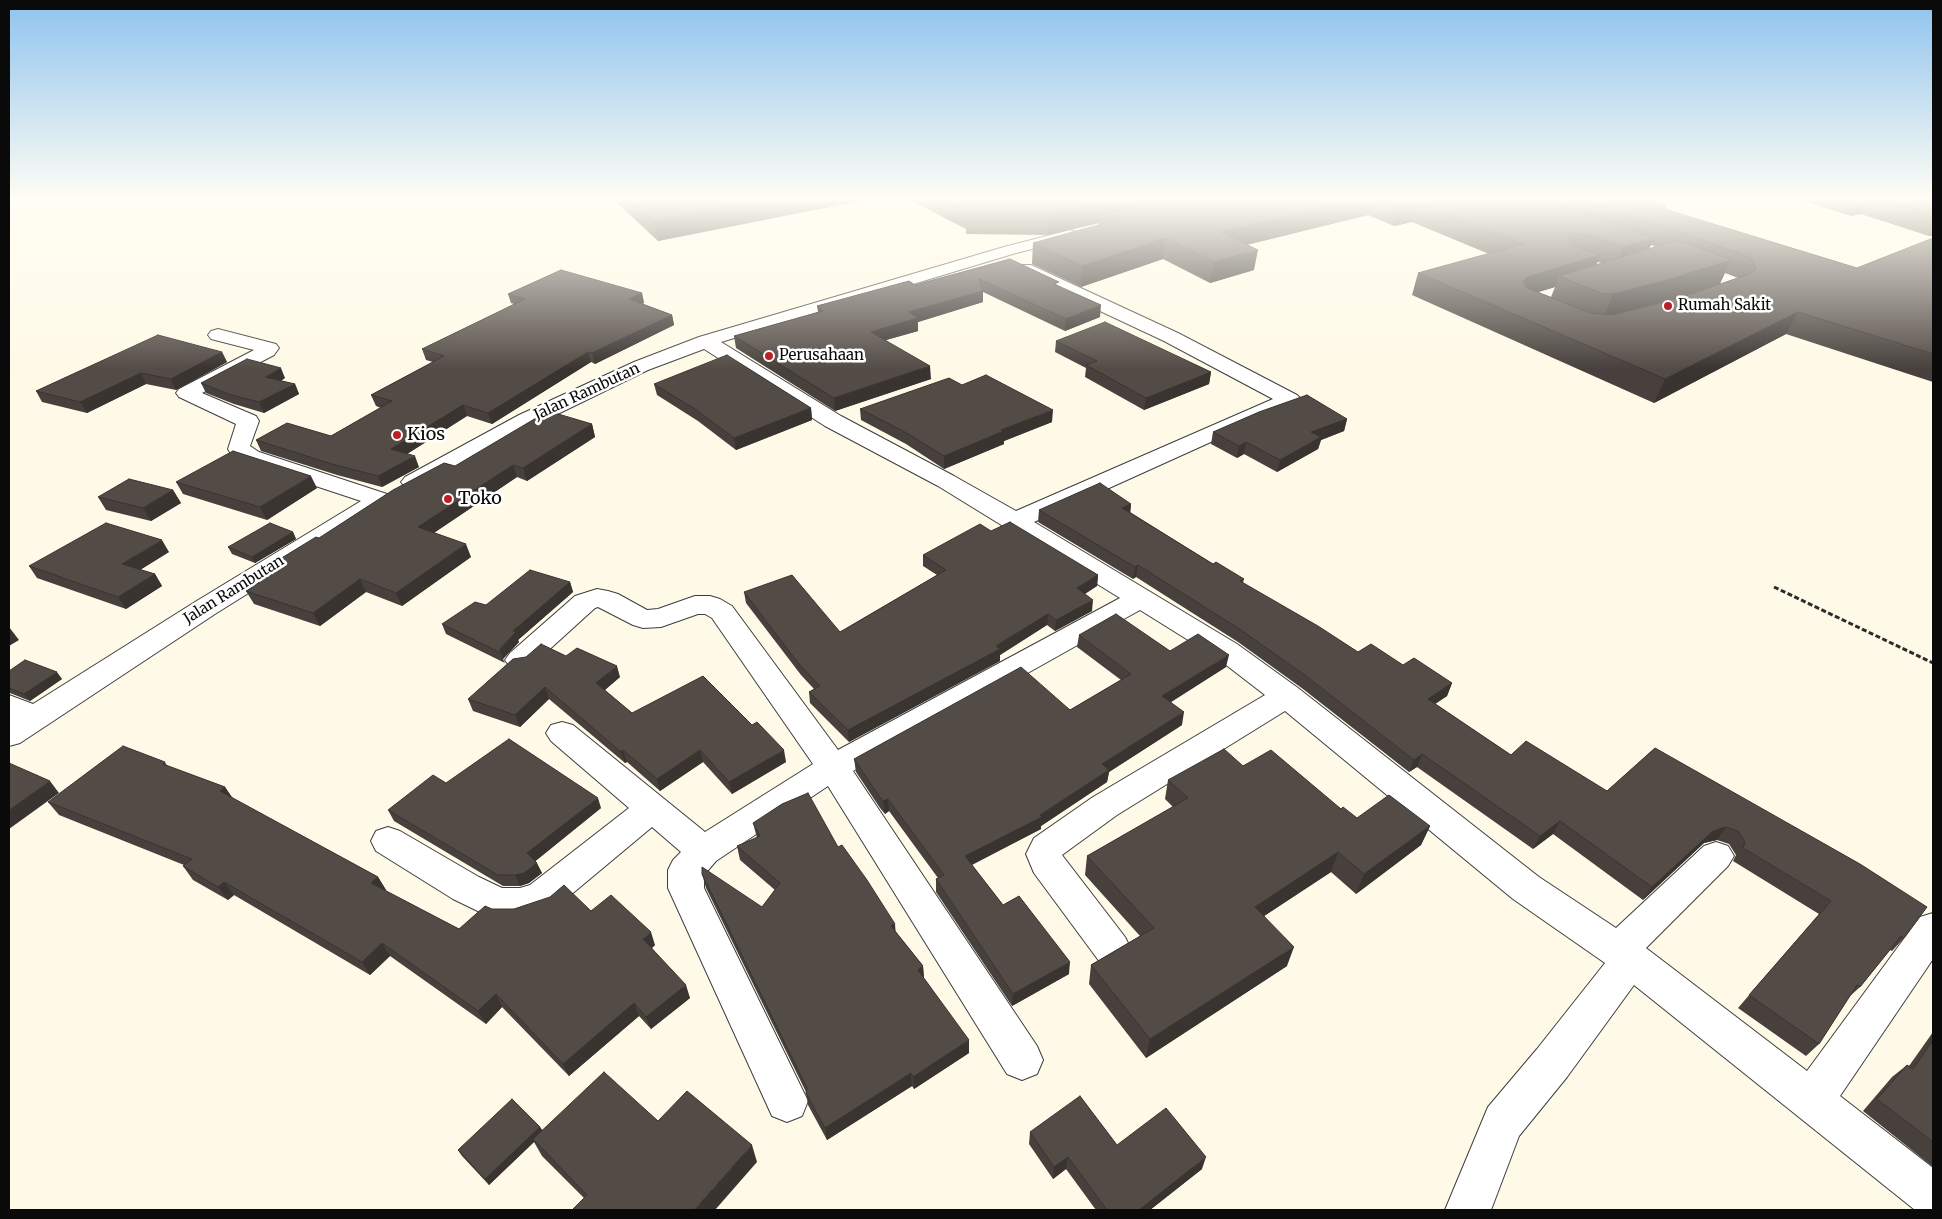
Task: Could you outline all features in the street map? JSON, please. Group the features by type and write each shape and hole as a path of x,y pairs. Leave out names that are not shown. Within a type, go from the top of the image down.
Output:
{"street":[{"name":"Jalan Rambutan","path":"9,735 22,712 205,608 382,500 527,420 633,370 706,341 990,256"},
{"path":"1000,256 1053,283 1171,337 1290,399 1015,521"},
{"path":"218,335 269,348 267,351 186,393 248,421 239,444 239,449 251,457 382,500"},
{"path":"706,341 730,358 846,416 946,481 1142,597 1226,650 1287,696 1526,888 1624,955 1933,1196"},
{"path":"787,1101 686,888 686,870 704,851 832,767 949,705 1142,597"},
{"path":"520,660 585,602 597,598 608,600 643,619 661,618 695,605 710,605 722,612 832,767 1022,1060"},
{"path":"1112,949 1046,862 1044,854 1046,848 1105,806 1287,696"},
{"path":"562,733 704,851"},
{"path":"388,841 482,896 499,904 520,904 542,897 652,808"},
{"path":"1468,1210 1504,1122 1552,1063 1624,955 1716,856"},
{"path":"1812,1100 1933,930"}],"path":[{"path":"1774,586 1933,663"}],"building":[{"path":"1060,256 1112,256 1082,266"},
{"path":"1202,256 1236,256 1214,262"},
{"path":"1480,256 1597,256 1527,277 1523,282 1527,288 1590,313 1612,315 1680,298 1752,273 1756,269 1751,258 1745,256 1817,256 1857,268 1888,256 1933,256 1933,354 1798,312 1665,379 1418,273"},
{"path":"1625,256 1720,256 1731,260 1668,280 1613,294 1603,294 1559,276"},
{"path":"1010,259 1059,282 1054,284 1101,305 1066,319 979,279 983,291 909,312 918,318 871,332 930,366 834,398 734,336 823,311 817,306 909,281 915,285"},
{"path":"561,270 642,293 629,299 672,315 592,353 588,352 488,413 463,405 391,449 415,456 378,476 332,464 256,440 287,423 331,436 392,401 371,395 444,356 422,349 525,299 508,294"},
{"path":"1105,322 1211,372 1146,398 1086,365 1097,361 1056,341"},
{"path":"158,335 222,352 171,379 141,373 80,402 36,391"},
{"path":"727,355 811,408 734,438 695,409 654,384"},
{"path":"247,359 281,368 265,377 295,384 259,402 228,394 201,383"},
{"path":"986,375 1053,410 1001,430 1004,431 944,456 905,432 860,409 949,378 962,385"},
{"path":"1307,395 1347,419 1311,432 1321,437 1280,460 1246,442 1239,446 1213,432 1259,412"},
{"path":"548,411 592,424 523,468 513,465 418,527 466,544 396,593 360,579 313,613 246,591 284,566 275,562 316,537 319,538 393,490 444,463 455,466"},
{"path":"233,451 311,476 260,507 176,482"},
{"path":"129,479 173,490 143,508 98,497"},
{"path":"1100,483 1131,504 1122,508 1213,564 1216,562 1244,579 1240,581 1318,626 1358,652 1371,644 1403,665 1414,658 1452,683 1428,699 1511,755 1526,741 1607,791 1655,748 1860,864 1927,907 1904,938 1901,936 1860,987 1857,985 1819,1044 1749,995 1831,901 1743,848 1745,842 1738,831 1726,827 1713,831 1652,887 1560,821 1540,836 1422,754 1414,760 1306,676 1241,630 1138,565 1135,567 1039,510"},
{"path":"1010,522 1098,575 1077,588 1093,600 1056,620 1048,614 996,646 1000,649 848,730 809,692 820,686 799,664 744,592 792,575 840,632 946,570 923,555 980,524 991,531"},
{"path":"106,523 162,540 122,564 155,574 118,597 29,566"},
{"path":"270,523 293,532 252,557 228,547"},
{"path":"530,570 570,582 513,631 516,632 500,649 501,653 442,624 475,602 486,605"},
{"path":"1116,614 1170,651 1198,634 1229,655 1162,696 1184,712 1102,764 1109,770 1040,815 1042,817 965,856 1003,905 1019,896 1070,962 1013,994 936,879 944,875 888,799 883,801 879,796 854,759 1021,667 1070,710 1131,674 1079,635"},
{"path":"541,644 566,656 577,648 617,666 596,683 632,713 703,676 752,725 757,722 784,750 729,782 700,750 657,779 623,750 621,752 545,687 515,715 468,699 513,659 526,657"},
{"path":"25,660 57,672 24,694 9,688 9,671"},
{"path":"509,739 598,798 527,853 537,863 524,873 498,875 388,810 433,775 446,783"},
{"path":"123,746 165,762 163,764 225,787 220,791 378,877 371,883 459,929 485,906 492,909 514,909 550,897 564,885 591,911 611,895 651,932 643,939 686,985 646,1017 634,1003 563,1064 496,994 478,1011 382,943 362,962 224,882 218,887 183,866 192,859 48,802"},
{"path":"1224,749 1243,766 1271,750 1341,809 1343,807 1357,818 1389,795 1430,826 1364,874 1338,852 1255,907 1294,947 1150,1039 1091,965 1154,928 1087,856 1188,798 1168,780"},
{"path":"9,763 50,781 9,810"},
{"path":"808,793 838,847 842,845 867,880 895,924 891,926 923,966 918,970 969,1040 913,1077 911,1073 825,1128 806,1093 807,1088 702,874 702,867 762,907 780,883 737,846 760,836 753,823 782,804"},
{"path":"1933,1040 1933,1142 1877,1099 1907,1065 1913,1069"},
{"path":"604,1072 658,1121 687,1091 752,1145 694,1210 572,1210 587,1195 533,1139"},
{"path":"1080,1096 1117,1145 1166,1108 1206,1157 1139,1210 1107,1210 1068,1157 1054,1167 1030,1132"},
{"path":"512,1099 540,1127 485,1179 458,1150"}],"place":[{"name":"Rumah Sakit","path":"1668,306"},
{"name":"Perusahaan","path":"769,356"},
{"name":"Kios","path":"397,435"},
{"name":"Toko","path":"448,499"}]}
